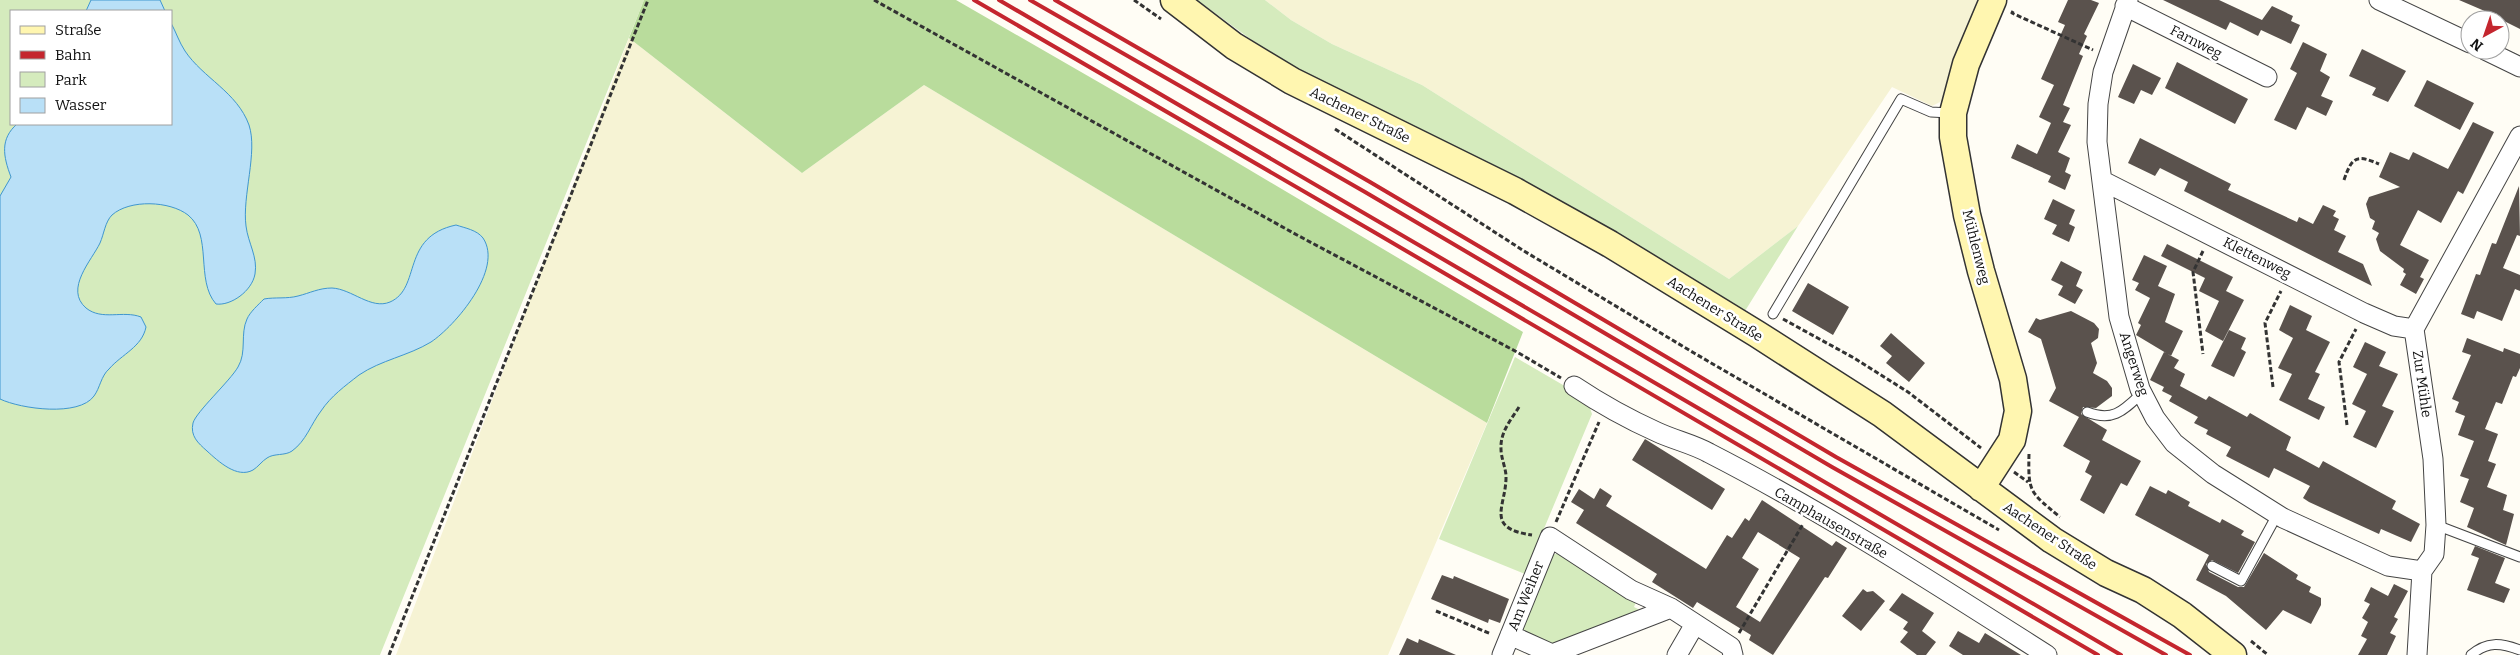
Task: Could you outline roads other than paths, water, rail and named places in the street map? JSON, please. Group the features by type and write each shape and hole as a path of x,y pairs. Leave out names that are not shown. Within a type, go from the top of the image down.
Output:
{"main road":[{"name":"Mühlenweg","path":"1981,488 2000,462 2012,440 2018,411 2012,379 1967,215 1954,145 1953,113 1966,64 2004,3"},
{"name":"Aachener Straße","path":"1170,12 1234,46 1292,81 1515,191 1610,244 1882,414 2052,540 2106,573 2143,590 2182,615 2240,646"}],"street":[{"path":"2379,0 2460,38"},
{"name":"Angerweg","path":"2127,3 2107,57 2098,104 2097,142 2119,317 2129,358 2142,393 2155,418 2174,443 2213,474 2277,514 2388,566 2422,571"},
{"name":"Farnweg","path":"2127,3 2267,77"},
{"path":"2507,60 2520,66"},
{"path":"2414,329 2520,136"},
{"name":"Klettenweg","path":"2103,181 2364,313 2394,326 2414,329"},
{"name":"Zur Mühle","path":"2414,329 2433,459 2436,525 2434,554 2422,571 2417,655"},
{"name":"Camphausenstraße","path":"1574,386 1606,407 1658,433 1708,452 1940,587 2047,655"},
{"name":"Am Weiher","path":"1506,643 1549,539 1631,590 1671,608"},
{"path":"1506,643 1552,654 1671,608 1732,651"},
{"path":"1677,655 1695,624"}],"lane":[{"path":"1773,314 1901,99 1931,112 1953,113"},
{"path":"2087,412 2099,417 2111,416 2122,411 2142,393"},
{"path":"2212,566 2241,581 2277,514"},
{"path":"2436,525 2520,557"},
{"path":"2471,655 2479,648 2496,643 2520,650"}],"water":[{"path":"91,0 160,0 165,10 86,10"},
{"path":"172,25 192,61 228,94 244,113 249,125 252,148 245,214 247,232 256,268 250,286 234,300 228,303 216,304 206,283 200,234 196,224 188,215 171,207 150,204 129,206 120,210 112,215 108,221 100,243 82,275 78,292 80,300 92,312 106,315 127,314 141,317 146,327 144,334 136,345 106,372 94,396 87,403 76,407 49,409 21,406 0,399 0,196 11,177 6,162 5,148 8,136 16,125 172,125"},
{"path":"456,225 474,231 483,238 488,251 487,265 474,296 464,310 441,334 422,347 376,365 359,375 329,401 297,447 289,453 270,456 253,470 241,472 228,468 198,442 192,428 195,418 238,367 241,361 247,319 264,299 294,297 332,288 376,303 390,302 400,295 406,286 419,251 427,240 438,231"}],"railway":[{"path":"974,0 2098,655"},
{"path":"999,0 2121,655"},
{"path":"1030,0 1365,192 1832,467 2166,655"},
{"path":"1055,0 1370,182 1836,457 2190,655"}]}
